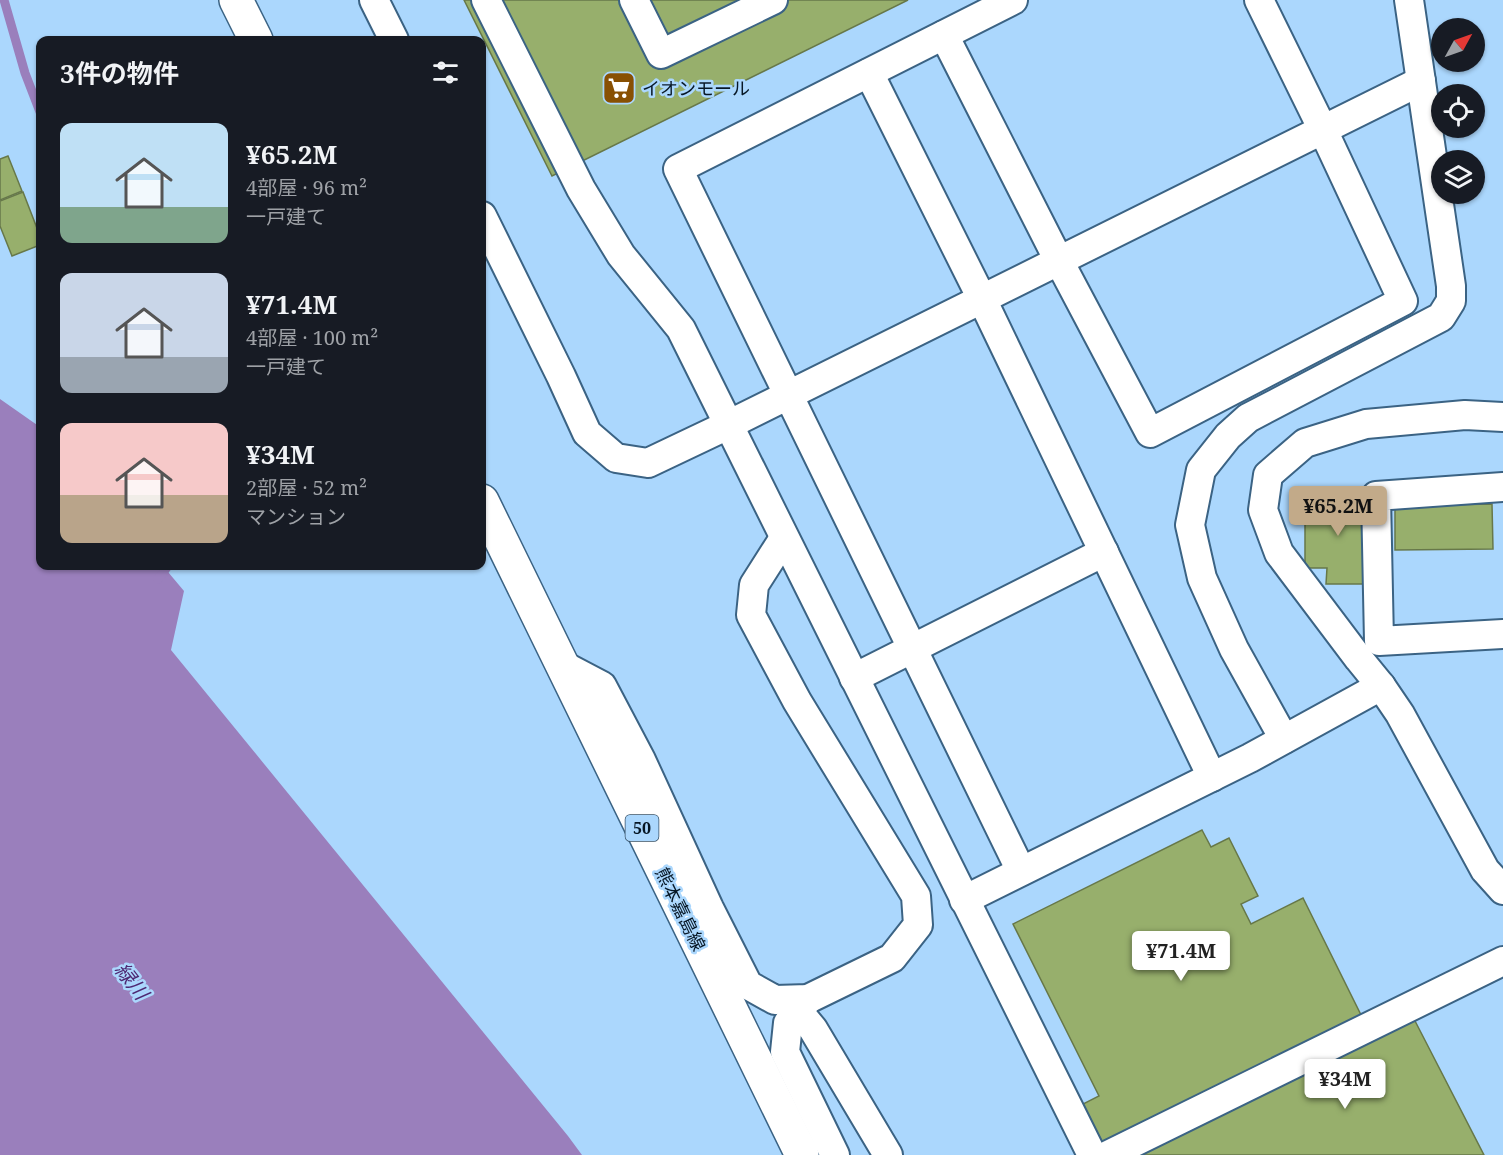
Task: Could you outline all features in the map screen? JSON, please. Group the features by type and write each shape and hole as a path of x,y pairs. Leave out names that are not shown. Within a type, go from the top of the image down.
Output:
{"main road":[{"path":"236,0 254,36"},
{"name":"熊本嘉島線","path":"486,509 802,1155"}],"street":[{"path":"374,0 392,36"},
{"path":"486,0 580,189 621,255 681,329 1092,1155"},
{"path":"634,0 661,54 773,0"},
{"path":"1013,0 678,169 1021,872"},
{"path":"944,35 1150,433 1403,301 1323,129 1259,0"},
{"path":"1284,739 1234,649 1202,578 1190,525 1201,470 1228,436 1248,418 1441,317 1450,302 1451,286 1409,0"},
{"path":"869,73 982,299 1212,777"},
{"path":"486,224 587,433 616,458 648,463 788,396 1421,81"},
{"path":"1369,650 1279,553 1263,510 1268,475 1305,443 1366,424 1465,415 1503,417"},
{"path":"1503,487 1376,496 1369,650 1381,686 1400,714 1485,870 1503,890"},
{"path":"784,538 754,585 751,615 797,701 916,896 918,925 892,958 803,1005 788,1023 784,1052 835,1155"},
{"path":"854,678 1104,552"},
{"path":"1369,650 1503,634"},
{"path":"562,665 602,686 641,760 709,908 748,985 775,1000 803,1005"},
{"path":"964,900 1250,758 1381,686"},
{"path":"1108,1155 1503,961"},
{"path":"803,1005 813,1029 888,1155"}],"water":[{"name":"緑川","path":"0,399 36,424 36,570 166,570 184,591 171,650 582,1155 0,1155"}],"building":[{"name":"イオンモール","path":"464,0 908,0 552,176 486,44 486,36 482,36"},
{"path":"8,156 22,191 0,200 0,159"},
{"path":"23,192 36,226 36,247 12,256 0,226 0,201"},
{"path":"1305,495 1368,495 1369,584 1326,584 1327,568 1305,568"},
{"path":"1492,504 1493,549 1395,550 1395,506"},
{"path":"1202,830 1211,847 1229,838 1258,896 1241,904 1251,924 1303,898 1362,1017 1104,1146 1083,1104 1099,1096 1013,924"},
{"path":"1414,1019 1484,1155 1136,1155"}],"waterway":[{"path":"4,0 25,73 36,102"},
{"path":"158,579 165,570"}],"place":[{"name":"イオンモール","path":"619,88"}]}
